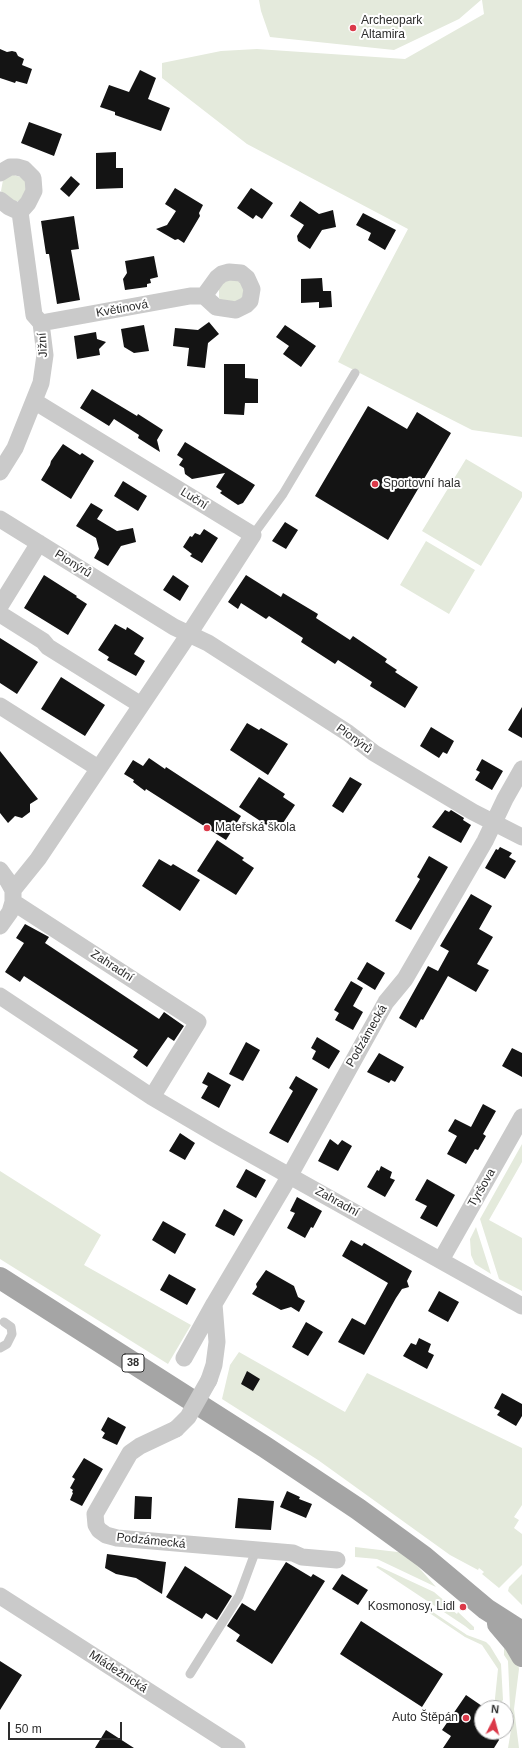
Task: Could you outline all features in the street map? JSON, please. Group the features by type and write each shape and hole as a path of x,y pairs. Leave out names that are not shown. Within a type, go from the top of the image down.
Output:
{"main road":[{"name":"38","path":"0,1278 265,1447 358,1509 424,1557 486,1609 515,1644 522,1656"},
{"path":"486,1609 522,1632"}],"street":[{"path":"0,173 10,167 24,169 33,178 34,191 28,203 20,212 9,207 0,200"},
{"name":"Jižní","path":"0,472 15,448 41,383 45,355 41,323 34,315 20,212"},
{"name":"Květinová","path":"41,323 190,296 204,296"},
{"name":"Luční","path":"34,400 253,535"},
{"name":"Pionýrů","path":"0,519 174,627 208,643 341,729 374,753 473,812 522,837"},
{"path":"0,926 10,912 13,896 189,634 253,535"},
{"path":"0,606 39,543"},
{"path":"0,614 44,641 48,647 140,705"},
{"path":"0,706 98,768"},
{"name":"Podzámecká","path":"184,1358 386,1002 409,972 485,841 505,799 522,769"},
{"name":"Zahradní","path":"0,870 8,881 13,896 198,1022 152,1097"},
{"name":"Zahradní","path":"0,996 152,1097 220,1137 522,1306"},
{"name":"Tyršova","path":"441,1260 522,1117"},
{"name":"Podzámecká","path":"214,1304 217,1342 214,1365 209,1380 188,1417 176,1429 140,1446 130,1453 95,1514 96,1525 99,1530 106,1535 117,1538 293,1553 302,1557 337,1560"},
{"name":"Mládežnická","path":"0,1596 237,1748"}],"lane":[{"path":"253,535 283,494 355,373"},
{"path":"0,1348 5,1347 11,1337 10,1327 4,1322"},
{"path":"190,1674 239,1596 256,1550"}],"shaded area":[{"name":"Archeopark Altamira","path":"259,0 481,0 459,19 394,50 270,37 261,11"},
{"path":"482,0 522,0 522,437 472,430 338,362 408,229 247,144 162,78 162,63 221,51 257,49 405,59 484,14"},
{"path":"11,174 26,179 28,190 19,201 15,201 3,194 1,191 3,180"},
{"path":"234,278 245,286 241,303 220,300 219,287 228,279"},
{"path":"466,459 522,492 522,497 481,566 422,531"},
{"path":"426,541 475,570 449,614 400,585"},
{"path":"522,1144 522,1162 489,1220 522,1238 522,1291 499,1279 480,1219"},
{"path":"0,1171 101,1235 84,1265 191,1325 168,1364 0,1259"},
{"path":"476,1227 491,1274 475,1264 471,1255 470,1239"},
{"path":"239,1352 345,1412 367,1373 522,1448 522,1505 514,1517 519,1520 514,1528 522,1534 522,1565 499,1588 482,1574 484,1572 479,1568 478,1570 450,1555 318,1460 222,1399 230,1365"},
{"path":"355,1547 406,1553 436,1587 377,1559 355,1557"},
{"path":"378,1566 434,1592 453,1608 452,1610 457,1614 458,1612 474,1627 474,1630 470,1630 376,1567"},
{"path":"522,1574 522,1605 508,1591 509,1587"},
{"path":"424,1606 467,1635 486,1642 490,1646 501,1664 503,1700 495,1700 498,1669 482,1645 465,1637 422,1608"},
{"path":"504,1648 517,1658 519,1669 514,1709 514,1700 510,1700 508,1661 504,1655"},
{"path":"514,1709 519,1748 508,1748 509,1740 514,1740"}],"building":[{"path":"0,49 7,52 16,52 18,56 24,59 22,65 32,69 27,84 16,81 15,83 0,78"},
{"path":"140,70 156,78 148,99 170,108 161,131 115,115 115,112 100,107 109,85 129,92"},
{"path":"29,122 62,134 54,156 21,143"},
{"path":"116,152 116,168 123,168 123,188 96,189 96,153"},
{"path":"71,176 80,184 69,197 60,189"},
{"path":"175,188 203,205 199,213 200,216 184,243 178,239 175,240 156,229 167,225 176,211 165,204"},
{"path":"251,188 273,203 262,219 256,215 253,219 237,208"},
{"path":"300,201 319,214 333,210 336,227 322,230 310,249 298,241 297,236 304,225 290,216"},
{"path":"363,213 396,230 385,250 368,240 371,233 356,225"},
{"path":"74,216 79,249 71,250 80,300 57,304 49,254 46,254 41,221"},
{"path":"154,256 158,277 150,279 151,283 147,284 147,287 125,290 123,279 127,273 125,261"},
{"path":"322,278 323,291 331,291 332,307 319,308 319,302 301,303 301,279"},
{"path":"209,322 219,334 208,343 205,368 187,366 189,348 173,346 175,328 198,330"},
{"path":"144,325 149,351 134,353 124,347 121,329"},
{"path":"285,325 316,346 301,367 283,354 289,346 276,337"},
{"path":"96,332 97,339 106,342 99,349 100,355 77,359 74,336"},
{"path":"224,364 245,364 245,378 258,379 258,403 245,403 244,415 224,414"},
{"path":"92,389 137,416 138,414 163,430 157,440 160,452 138,438 139,435 114,419 109,426 80,408"},
{"path":"368,406 407,429 417,412 451,433 388,540 315,496"},
{"path":"185,442 255,485 243,503 238,505 220,493 222,491 216,487 225,473 192,479 185,474 184,468 179,465 183,459 177,455"},
{"path":"63,444 80,455 82,453 94,461 71,499 41,480 51,461"},
{"path":"123,481 147,496 138,511 114,496"},
{"path":"91,503 103,510 97,519 117,531 133,528 136,542 121,546 108,566 94,558 99,549 96,538 76,526"},
{"path":"285,522 298,530 286,549 272,541"},
{"path":"204,529 218,538 202,563 190,556 192,554 183,547 190,536 192,537 195,533 200,535"},
{"path":"44,575 87,604 68,635 24,608"},
{"path":"173,575 189,586 180,601 163,590"},
{"path":"246,575 281,597 283,593 318,614 316,618 350,640 353,636 387,659 385,662 397,670 395,672 418,687 405,708 370,686 372,682 338,660 335,664 301,642 303,638 269,616 266,619 241,603 238,609 228,602"},
{"path":"115,624 126,630 127,627 144,638 134,654 145,661 136,676 107,660 109,657 98,650"},
{"path":"0,638 38,662 17,694 0,683"},
{"path":"61,677 105,705 85,736 41,709"},
{"path":"522,707 522,738 508,730"},
{"path":"247,723 259,730 261,728 288,744 268,775 230,750"},
{"path":"431,727 454,741 447,754 443,752 439,758 420,746"},
{"path":"0,751 38,799 30,804 30,812 22,818 15,816 8,823 0,813"},
{"path":"149,758 165,769 166,767 241,816 226,840 146,789 145,791 133,782 134,780 124,774 133,760 143,766"},
{"path":"482,759 503,771 492,790 475,780 480,772 476,770"},
{"path":"259,777 285,794 283,797 295,805 277,832 239,807"},
{"path":"350,777 362,784 343,813 332,806"},
{"path":"445,810 449,812 451,810 464,818 463,820 471,825 461,843 432,827"},
{"path":"217,840 244,858 242,860 254,868 236,895 197,871"},
{"path":"500,847 512,853 509,857 516,861 505,879 485,868 496,849 498,850"},
{"path":"429,856 448,867 411,930 395,921 420,879 417,877"},
{"path":"159,859 171,866 173,864 200,880 180,911 142,886"},
{"path":"471,894 492,906 479,929 493,937 477,964 489,970 476,992 448,976 423,1020 421,1019 416,1028 399,1018 428,966 438,971 449,951 440,946"},
{"path":"25,924 49,937 45,943 159,1019 164,1012 184,1026 174,1041 168,1037 147,1067 133,1057 138,1050 24,976 20,982 5,972 24,943 16,938"},
{"path":"367,962 385,973 375,990 357,979"},
{"path":"351,981 363,988 353,1006 363,1012 353,1030 335,1020 339,1013 334,1010"},
{"path":"317,1037 340,1051 329,1069 312,1059 316,1051 311,1048"},
{"path":"246,1042 260,1050 243,1081 229,1074"},
{"path":"512,1048 522,1053 522,1077 502,1066"},
{"path":"379,1053 404,1067 395,1082 391,1080 389,1083 367,1072"},
{"path":"208,1072 231,1085 219,1108 201,1098 208,1086 202,1083"},
{"path":"296,1076 318,1089 288,1143 269,1133 293,1091 289,1088"},
{"path":"483,1104 496,1111 483,1134 486,1136 478,1150 475,1149 466,1164 447,1154 457,1136 448,1131 455,1119 471,1127"},
{"path":"180,1133 195,1143 185,1160 169,1151"},
{"path":"330,1139 338,1145 342,1140 352,1146 338,1171 318,1161"},
{"path":"381,1166 392,1172 390,1178 395,1180 385,1197 367,1187"},
{"path":"246,1169 266,1180 256,1198 236,1187"},
{"path":"427,1179 455,1195 437,1227 420,1218 427,1206 415,1200"},
{"path":"297,1197 322,1211 313,1228 311,1227 305,1238 287,1228 295,1213 290,1211"},
{"path":"224,1209 243,1220 234,1236 215,1226"},
{"path":"163,1221 186,1234 175,1254 152,1240"},
{"path":"351,1240 362,1246 364,1243 412,1271 407,1281 409,1287 402,1289 396,1298 364,1355 338,1342 352,1318 365,1325 388,1283 342,1256"},
{"path":"266,1270 294,1286 298,1297 305,1301 299,1312 291,1307 281,1310 252,1294 257,1287 256,1284"},
{"path":"169,1274 196,1289 187,1305 160,1290"},
{"path":"439,1291 459,1302 448,1322 428,1311"},
{"path":"306,1322 323,1332 308,1356 292,1347"},
{"path":"419,1338 431,1344 428,1352 434,1355 427,1369 403,1356 411,1343 416,1345"},
{"path":"247,1371 260,1379 253,1391 241,1384"},
{"path":"502,1393 522,1404 522,1416 516,1426 497,1415 500,1411 494,1408"},
{"path":"108,1417 126,1427 117,1445 102,1438 105,1433 101,1430"},
{"path":"84,1458 103,1469 82,1506 70,1500 73,1490 70,1488 75,1479 72,1477"},
{"path":"287,1491 300,1497 299,1499 312,1504 306,1518 280,1507"},
{"path":"135,1496 152,1497 151,1519 134,1519"},
{"path":"238,1498 274,1501 271,1530 235,1528"},
{"path":"107,1554 166,1562 162,1594 136,1578 116,1574 105,1568"},
{"path":"286,1562 311,1577 313,1574 325,1581 272,1664 236,1641 240,1635 227,1626 242,1603 255,1611"},
{"path":"185,1566 232,1596 217,1620 206,1613 202,1619 166,1597"},
{"path":"342,1574 368,1590 358,1605 332,1589"},
{"path":"361,1621 443,1674 422,1707 340,1654"},
{"path":"0,1661 22,1675 0,1710"},
{"name":"Auto Štěpán","path":"466,1695 474,1700 474,1740 499,1740 494,1748 443,1748 451,1736 442,1730"},
{"path":"106,1730 134,1748 95,1748"}],"place":[{"name":"Archeopark Altamira","path":"353,28"},
{"name":"Sportovní hala","path":"375,484"},
{"name":"Mateřská škola","path":"207,828"},
{"name":"Kosmonosy, Lidl","path":"463,1607"},
{"name":"Auto Štěpán","path":"466,1718"}]}
